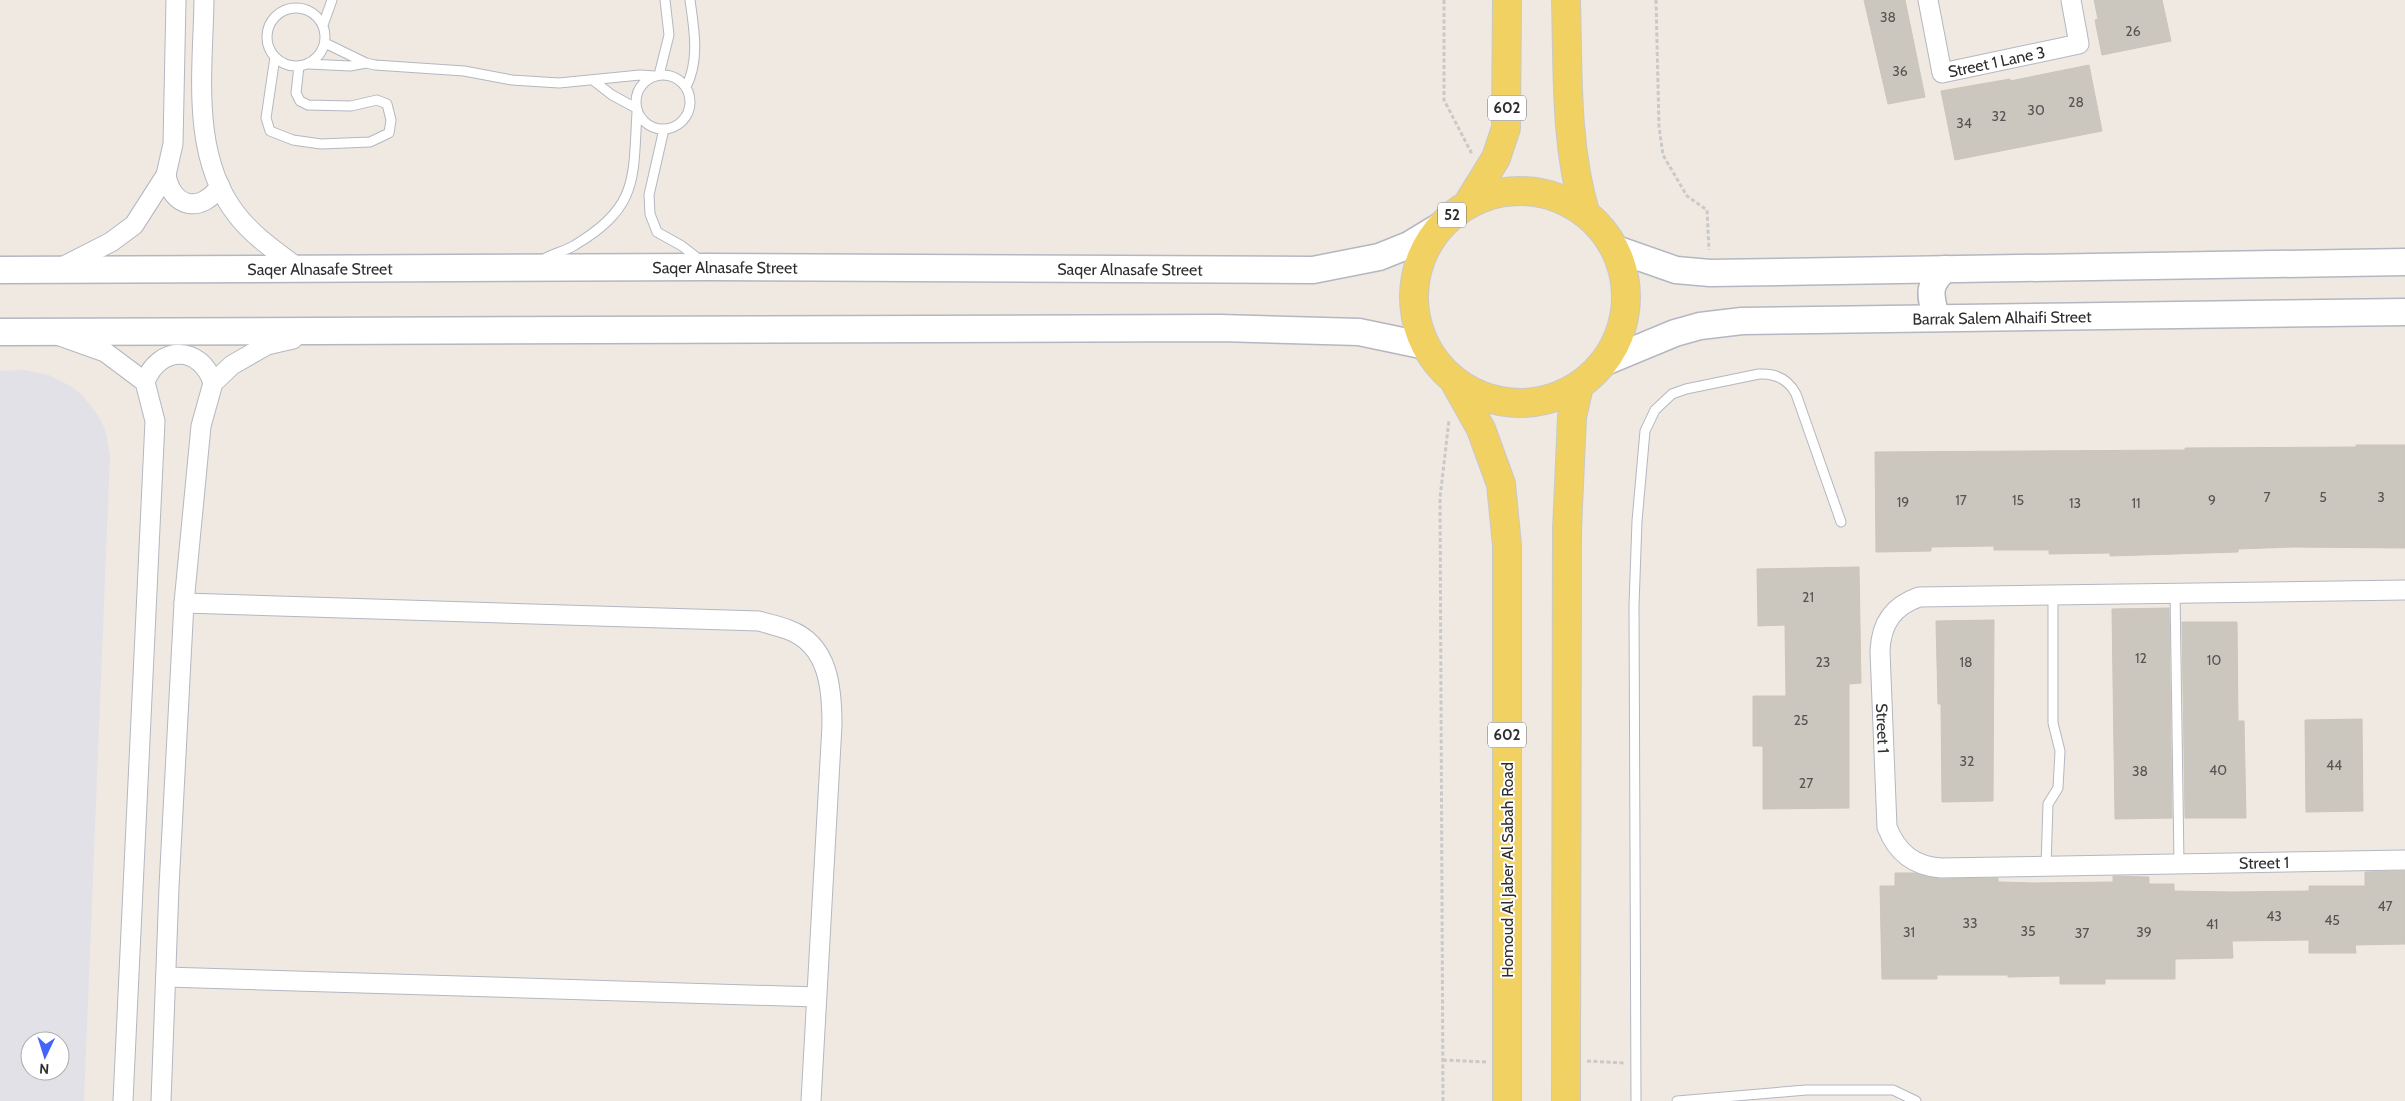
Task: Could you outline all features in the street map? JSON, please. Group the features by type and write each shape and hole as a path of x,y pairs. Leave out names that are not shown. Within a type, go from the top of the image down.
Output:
{"main road":[{"name":"602","path":"1467,205 1485,179 1496,158 1506,128 1507,0"},
{"path":"1566,0 1568,93 1573,162 1585,212"},
{"name":"52","path":"1527,191 1557,197 1585,212 1602,229 1616,249 1627,287 1623,327 1605,362 1580,386 1549,400 1515,403 1482,396 1453,380 1438,364 1426,346 1415,316 1414,283 1424,252 1442,225 1467,205 1496,194 1527,191"},
{"name":"Saqer Alnasafe Street","path":"0,270 708,267 1313,270 1379,257 1409,245 1442,225"},
{"path":"1616,249 1676,270 1710,273 2405,262"},
{"path":"1936,318 1932,298 1932,284 1945,269"},
{"name":"Barrak Salem Alhaifi Street","path":"1605,362 1652,342 1700,326 1742,321 2405,312"},
{"path":"0,332 1220,328 1359,332 1426,346"},
{"name":"Homoud Al Jaber Al Sabah Road","path":"1453,380 1481,429 1501,484 1507,545 1507,1101"},
{"path":"1566,1101 1567,530 1572,417 1580,386"}],"street":[{"path":"55,270 111,242 134,225 166,175 173,144 176,0"},
{"path":"204,0 202,101 206,141 212,168 236,215 262,241 298,268"},
{"name":"Street 1 Lane 3","path":"1928,0 1942,73 2079,44 2071,0"},
{"path":"166,175 169,188 176,198 188,204 201,203 213,197 220,186"},
{"path":"213,383 232,365 267,345 334,330"},
{"path":"50,332 105,352 145,382"},
{"path":"123,1101 155,455 155,421 145,382 149,371 157,362 168,356 180,354 192,356 202,363 210,372 213,383 201,426 197,450 184,602 162,1101"},
{"name":"Street 1","path":"2405,590 1919,597 1908,601 1889,616 1883,627 1880,651 1886,816 1891,839 1898,849 1917,864 1929,867 2405,860"},
{"path":"184,602 759,621 791,630 811,645 827,669 832,697 832,735 811,1101"},
{"path":"166,977 816,998"}],"lane":[{"path":"293,9 299,0"},
{"path":"275,57 266,118 270,131 293,140 321,144 370,142 389,133 391,120 387,104 377,100 351,106 308,105 300,101 296,93 304,65 322,52 325,43 323,25 332,0"},
{"path":"657,76 669,35 665,0"},
{"path":"686,87 693,74 695,38 690,0"},
{"path":"323,25 311,12 293,9 284,11 271,23 267,41 275,57 290,66 350,66 366,63 464,70 512,80 559,83 640,75 673,77 686,87 689,95 688,112 677,125 664,129 652,127 645,122 637,110 594,81"},
{"path":"325,43 366,63"},
{"path":"535,268 545,258 574,246 606,225 619,209 629,191 634,166 638,91 647,80 657,76"},
{"path":"664,129 649,195 650,214 657,232 682,246 708,267"},
{"path":"1636,1101 1634,605 1638,511 1644,437 1648,420 1662,401 1686,389 1760,374 1769,374 1785,380 1796,394 1841,522"},
{"path":"2175,593 2179,864"},
{"path":"2046,866 2048,804 2058,788 2060,751 2053,723 2053,595"},
{"path":"1677,1101 1806,1090 1893,1090 1916,1101"}],"path":[{"path":"1444,0 1444,100 1485,179"},
{"path":"1656,0 1659,127 1663,155 1687,196 1707,210 1710,273"},
{"path":"1443,1101 1440,498 1449,419"},
{"path":"1443,1060 1506,1061"},
{"path":"1565,1060 1623,1063"}],"shaded area":[{"path":"23,370 49,375 72,387 83,396 99,417 105,429 110,455 84,1101 0,1101 0,371"}],"building":[{"path":"1864,0 1905,0 1925,97 1888,104"},
{"path":"2094,0 2162,0 2171,41 2102,55 2095,20 2098,19"},
{"path":"2089,65 2102,131 1955,160 1941,91 2010,79 2010,81"},
{"path":"2356,445 2405,445 2405,548 2293,547 2238,549 2238,552 2110,556 2110,553 2049,554 2049,550 1994,550 1994,546 1931,547 1931,551 1876,552 1875,452 2185,450 2185,448 2356,447"},
{"path":"1859,567 1861,683 1849,684 1849,808 1763,809 1763,746 1753,746 1753,696 1786,696 1785,625 1758,626 1757,569"},
{"path":"2169,608 2172,818 2115,819 2112,609"},
{"path":"1994,620 1993,801 1942,802 1941,704 1938,704 1936,621"},
{"path":"2182,622 2237,622 2238,721 2244,721 2246,818 2185,818"},
{"path":"2362,719 2363,811 2306,812 2305,720"},
{"path":"2405,871 2405,944 2355,945 2356,953 2309,953 2309,940 2232,941 2233,958 2175,959 2175,979 2105,979 2105,984 2060,984 2060,976 1937,975 1937,979 1882,979 1880,886 1895,886 1895,873 1914,873 1940,879 1998,878 1998,882 2033,883 2113,882 2113,876 2149,877 2149,884 2174,884 2174,891 2232,892 2309,891 2309,886 2365,886 2365,872"}]}
